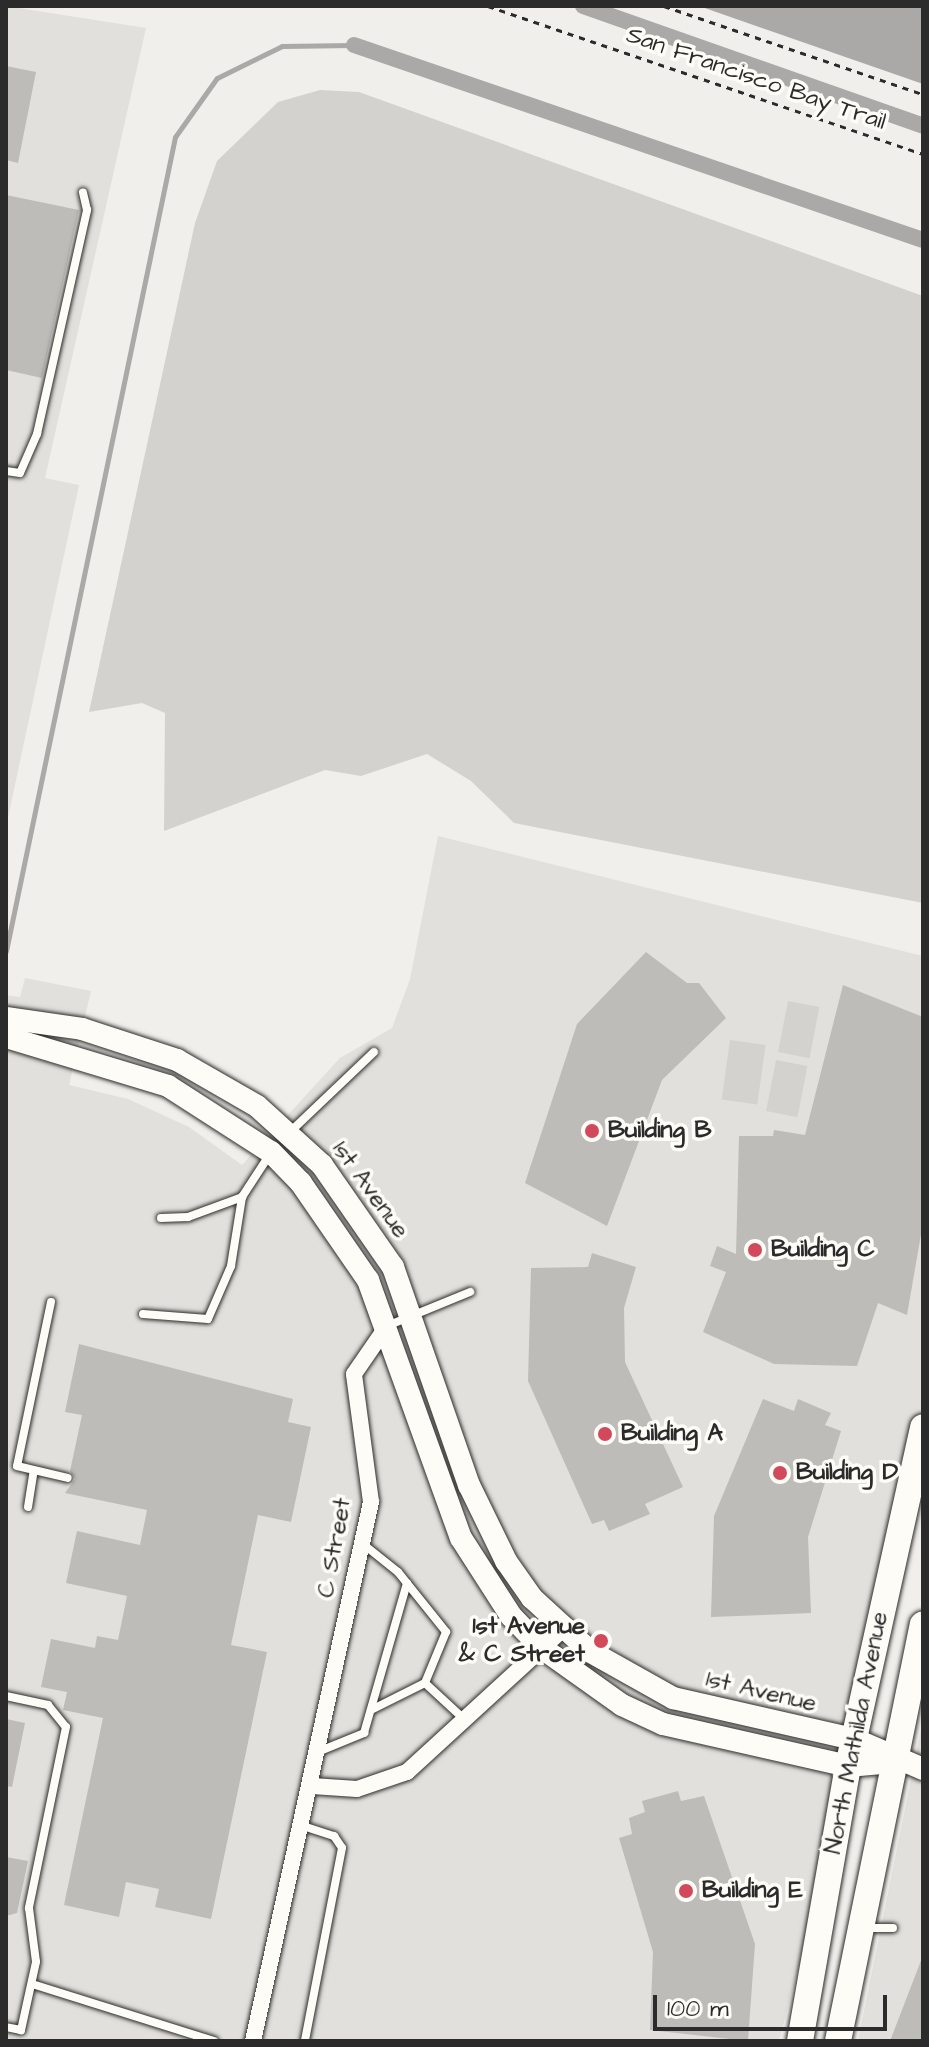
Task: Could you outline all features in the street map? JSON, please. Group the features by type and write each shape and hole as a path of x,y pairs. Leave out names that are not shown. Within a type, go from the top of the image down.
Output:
{"main road":[{"name":"North Mathilda Avenue","path":"800,2041 848,1766 923,1427"},
{"name":"North Mathilda Avenue","path":"838,2041 923,1625"}],"street":[{"name":"1st Avenue","path":"6,1018 82,1029 177,1060 290,1131 370,1225 413,1316 486,1525 532,1598 563,1629 606,1664 673,1698 854,1739 893,1762"},
{"name":"1st Avenue","path":"6,1037 168,1086 271,1152 347,1240 387,1326 461,1538 511,1616 542,1648 622,1705 663,1724 848,1766 893,1762"},
{"name":"C Street","path":"254,2041 320,1751 371,1502 354,1374 387,1326"},
{"path":"312,1786 382,1784 407,1772 563,1629"},
{"path":"893,1762 923,1769"}],"lane":[{"path":"6,471 20,473 47,389 87,210 83,192"},
{"path":"143,1314 208,1319 231,1266 242,1197 271,1152 290,1131 374,1052"},
{"path":"161,1218 188,1217 242,1197"},
{"path":"387,1326 470,1292"},
{"path":"51,1302 17,1466 68,1478"},
{"path":"28,1507 34,1470"},
{"path":"363,1543 407,1583 446,1632 425,1683 371,1710"},
{"path":"320,1751 364,1733 407,1583"},
{"path":"425,1683 464,1719"},
{"path":"6,1696 48,1705 66,1727 29,1908 32,1984 21,2030 6,2027"},
{"path":"303,1826 334,1836 342,1848 305,2041"},
{"path":"860,1928 893,1928"},
{"path":"32,1984 214,2041"}],"path":[{"name":"San Francisco Bay Trail","path":"488,6 923,154"},
{"path":"664,6 923,94"}],"shaded area":[{"path":"6,6 146,28 45,478 79,485 6,827"},
{"path":"699,6 923,6 923,84"},
{"path":"320,90 359,92 923,296 923,903 514,823 471,781 427,754 361,776 325,770 164,831 165,713 142,703 89,712 195,223 217,161 278,102"},
{"path":"438,836 923,956 923,1495 779,2041 6,2041 6,995 20,997 25,978 91,991 69,1085 128,1099 189,1127 242,1165 340,1058 392,1028 410,979"},
{"path":"788,1001 819,1007 809,1058 778,1052"},
{"path":"730,1040 766,1045 757,1104 722,1099"},
{"path":"776,1060 807,1066 797,1117 766,1111"},
{"path":"923,1720 923,2041 858,2041"}],"building":[{"path":"6,66 36,72 18,163 6,160"},
{"path":"6,195 79,210 42,378 6,370"},
{"name":"Building B","path":"646,952 687,983 699,983 726,1018 662,1080 607,1226 525,1183 577,1024"},
{"path":"843,985 923,1017 923,1223 907,1315 878,1303 857,1366 774,1364 703,1332 726,1272 710,1266 717,1246 736,1254 739,1136 773,1136 774,1130 805,1135"},
{"name":"Building A","path":"592,1253 636,1267 624,1308 625,1362 683,1487 645,1504 650,1514 609,1531 604,1520 592,1524 528,1381 531,1268 588,1267"},
{"path":"79,1344 293,1399 288,1422 311,1427 291,1522 258,1515 231,1645 267,1652 211,1919 155,1907 159,1889 126,1882 119,1917 64,1905 103,1718 63,1710 67,1692 41,1687 51,1639 95,1648 97,1636 118,1640 127,1596 66,1583 77,1531 140,1545 147,1510 65,1493 75,1479 70,1471 82,1415 65,1412"},
{"name":"Building D","path":"763,1399 794,1411 798,1399 831,1413 825,1425 841,1431 808,1537 811,1613 711,1617 714,1516"},
{"path":"6,1719 25,1723 12,1787 6,1786"},
{"name":"Building E","path":"678,1791 681,1801 704,1796 755,1944 748,2041 650,2030 653,1952 619,1838 632,1834 629,1818 645,1812 642,1801"},
{"path":"6,1857 28,1861 17,1913 6,1916"},
{"path":"922,1958 923,2041 890,2041"}],"waterway":[{"path":"583,6 923,126"},
{"path":"6,951 175,137 217,78 282,46 354,45"},
{"path":"354,45 923,240"}],"place":[{"name":"Building B","path":"592,1131"},
{"name":"Building C","path":"755,1250"},
{"name":"Building A","path":"605,1434"},
{"name":"Building D","path":"780,1473"},
{"name":"1st Avenue & C Street","path":"601,1641"},
{"name":"Building E","path":"686,1891"}]}
